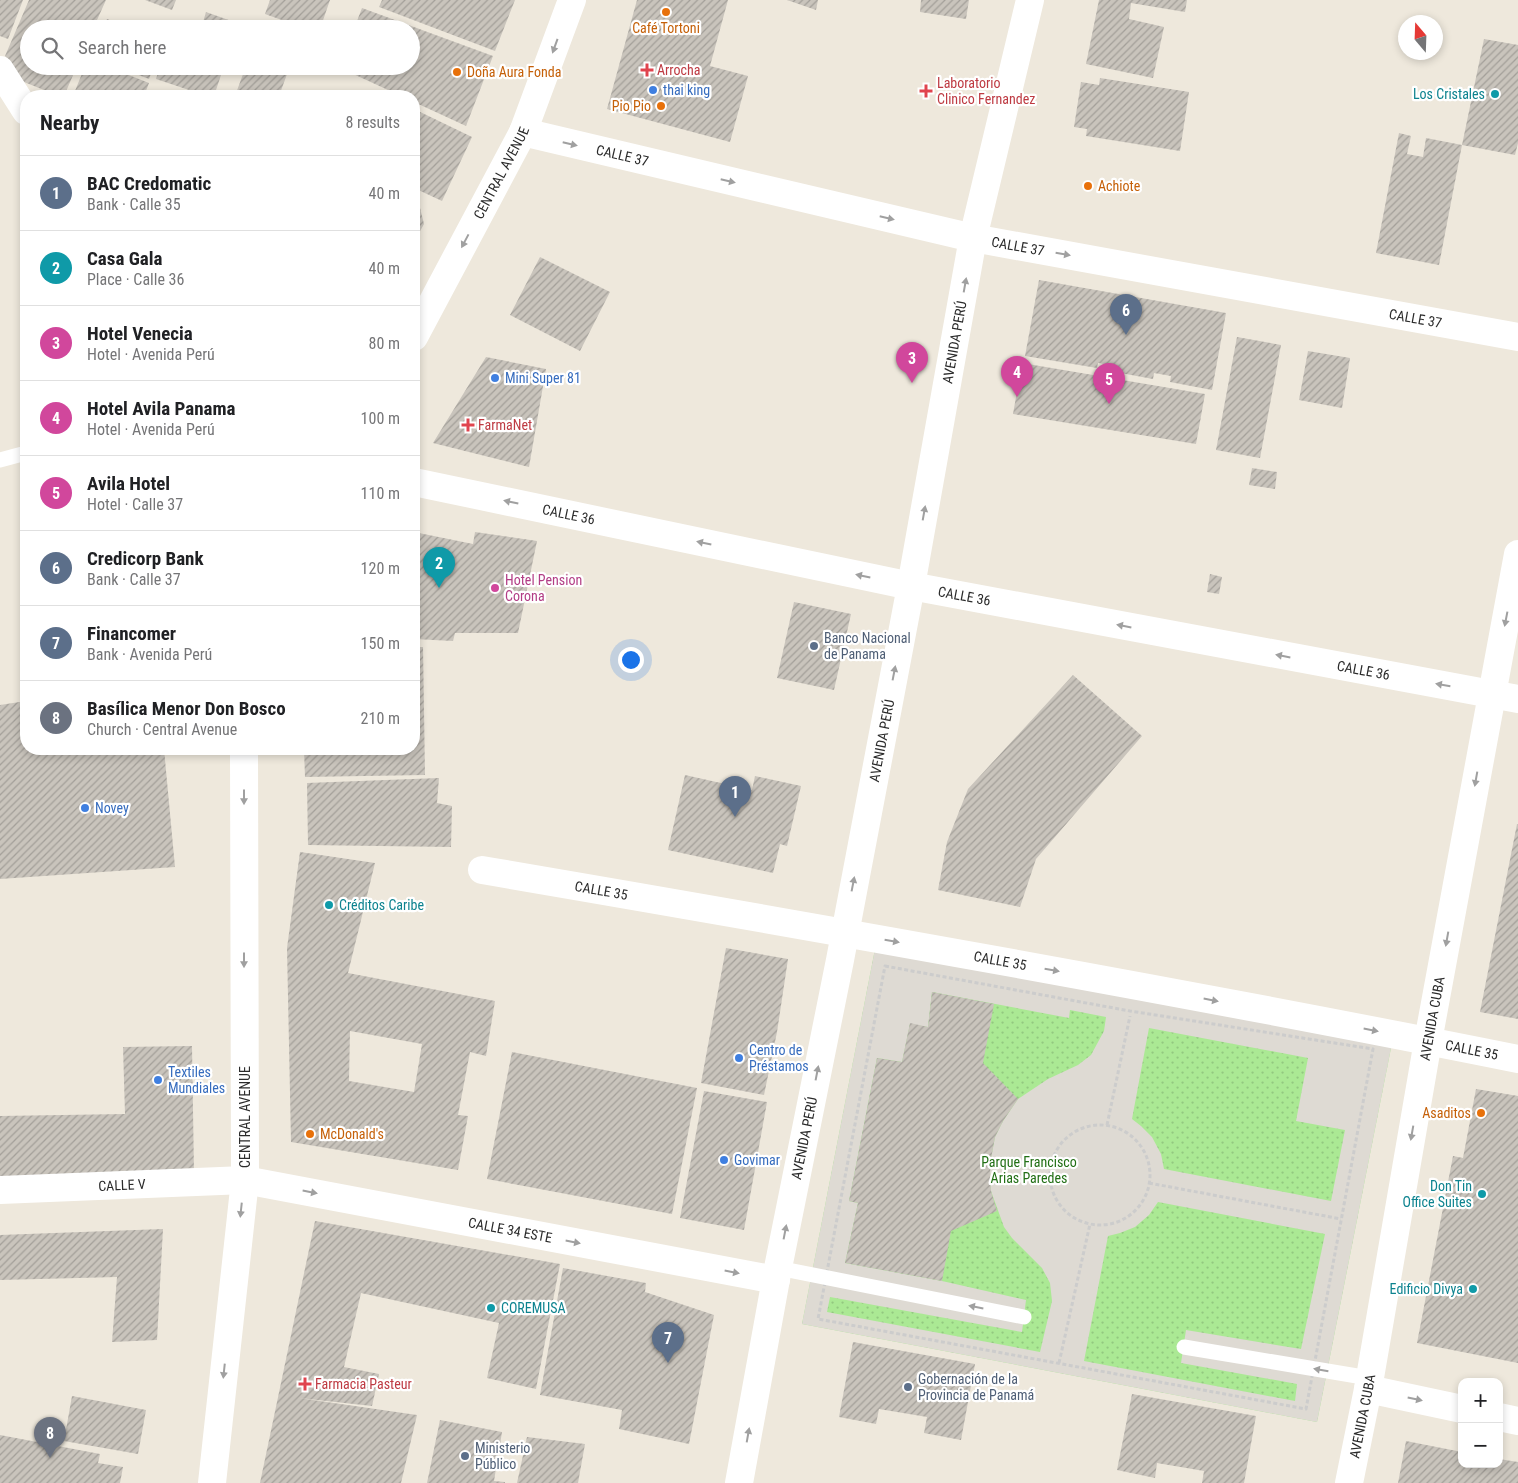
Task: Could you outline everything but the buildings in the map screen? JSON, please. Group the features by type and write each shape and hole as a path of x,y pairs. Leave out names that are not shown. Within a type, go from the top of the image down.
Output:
{"street":[{"name":"CENTRAL AVENUE","path":"420,326 523,132 572,0"},
{"name":"AVENIDA PERÚ","path":"741,1483 777,1274 911,586 973,238 1030,0"},
{"path":"0,70 20,102"},
{"name":"CALLE 37","path":"523,132 973,238 1518,337"},
{"name":"CALLE 36","path":"420,483 911,586 1518,699"},
{"name":"AVENIDA CUBA","path":"1349,1483 1491,694 1518,554"},
{"name":"CENTRAL AVENUE","path":"212,1483 245,1180 244,755"},
{"name":"CALLE 35","path":"482,870 844,932 1428,1041 1518,1060"},
{"name":"CALLE V","path":"0,1190 245,1180"},
{"name":"CALLE 34 ESTE","path":"245,1180 777,1274"},
{"path":"1368,1383 1458,1408"},
{"path":"1503,1418 1518,1421"}],"lane":[{"path":"0,460 20,455"},
{"path":"777,1274 826,1277 1024,1317"},
{"path":"1184,1347 1313,1368 1368,1383"}],"path":[{"path":"885,966 1130,1011 1372,1049 1306,1409 818,1319 885,966"},
{"path":"1107,1125 1130,1011"},
{"path":"1107,1125 1122,1130 1136,1139 1145,1152 1150,1168 1149,1183 1144,1198 1134,1211 1121,1220 1106,1224 1090,1224 1074,1218 1061,1206 1052,1192 1050,1175 1052,1158 1061,1143 1074,1132 1090,1126 1107,1125"},
{"path":"1149,1183 1342,1219"},
{"path":"1059,1364 1090,1224"}],"green space":[{"name":"Parque Francisco Arias Paredes","path":"876,944 1392,1043 1317,1422 802,1324"}],"shaded area":[{"path":"876,944 1392,1043 1317,1422 802,1324","holes":["932,992 1069,1018 1070,1010 1106,1017 1104,1031 1091,1055 1078,1065 1048,1079 1018,1099 995,1137 990,1172 991,1191 1004,1227 1012,1238 1042,1268 1050,1283 1052,1301 1040,1352 827,1312 830,1297 1022,1332 1026,1300 942,1281 845,1263 858,1203 849,1201 877,1058 902,1062 910,1024 928,1027","1149,1028 1308,1058 1296,1121 1345,1130 1331,1201 1164,1169 1161,1154 1152,1137 1132,1119","1158,1202 1325,1234 1301,1349 1186,1330 1181,1363 1297,1384 1295,1401 1084,1361 1108,1236 1135,1227 1149,1215"]}],"place":[{"name":"Café Tortoni","path":"666,12"},
{"name":"Arrocha","path":"647,70"},
{"name":"Doña Aura Fonda","path":"457,72"},
{"name":"thai king","path":"653,90"},
{"name":"Laboratorio Clinico Fernandez","path":"926,91"},
{"name":"Los Cristales","path":"1495,94"},
{"name":"Pio Pio","path":"661,106"},
{"name":"Achiote","path":"1088,186"},
{"name":"Credicorp Bank","path":"1126,335"},
{"name":"Mini Super 81","path":"495,378"},
{"name":"Hotel Venecia","path":"912,383"},
{"name":"Hotel Avila Panama","path":"1017,397"},
{"name":"Avila Hotel","path":"1109,404"},
{"name":"FarmaNet","path":"468,425"},
{"name":"Casa Gala","path":"439,588"},
{"name":"Hotel Pension Corona","path":"495,588"},
{"name":"Banco Nacional de Panama","path":"814,646"},
{"name":"Novey","path":"85,808"},
{"name":"BAC Credomatic","path":"735,817"},
{"name":"Créditos Caribe","path":"329,905"},
{"name":"Centro de Préstamos","path":"739,1058"},
{"name":"Textiles Mundiales","path":"158,1080"},
{"name":"Asaditos","path":"1481,1113"},
{"name":"McDonald's","path":"310,1134"},
{"name":"Govimar","path":"724,1160"},
{"name":"Don Tin Office Suites","path":"1482,1194"},
{"name":"Edificio Divya","path":"1473,1289"},
{"name":"COREMUSA","path":"491,1308"},
{"name":"Financomer","path":"668,1363"},
{"name":"Farmacia Pasteur","path":"305,1384"},
{"name":"Gobernación de la Provincia de Panamá","path":"908,1387"},
{"name":"Ministerio Público","path":"465,1456"},
{"name":"Basílica Menor Don Bosco","path":"50,1458"}]}
